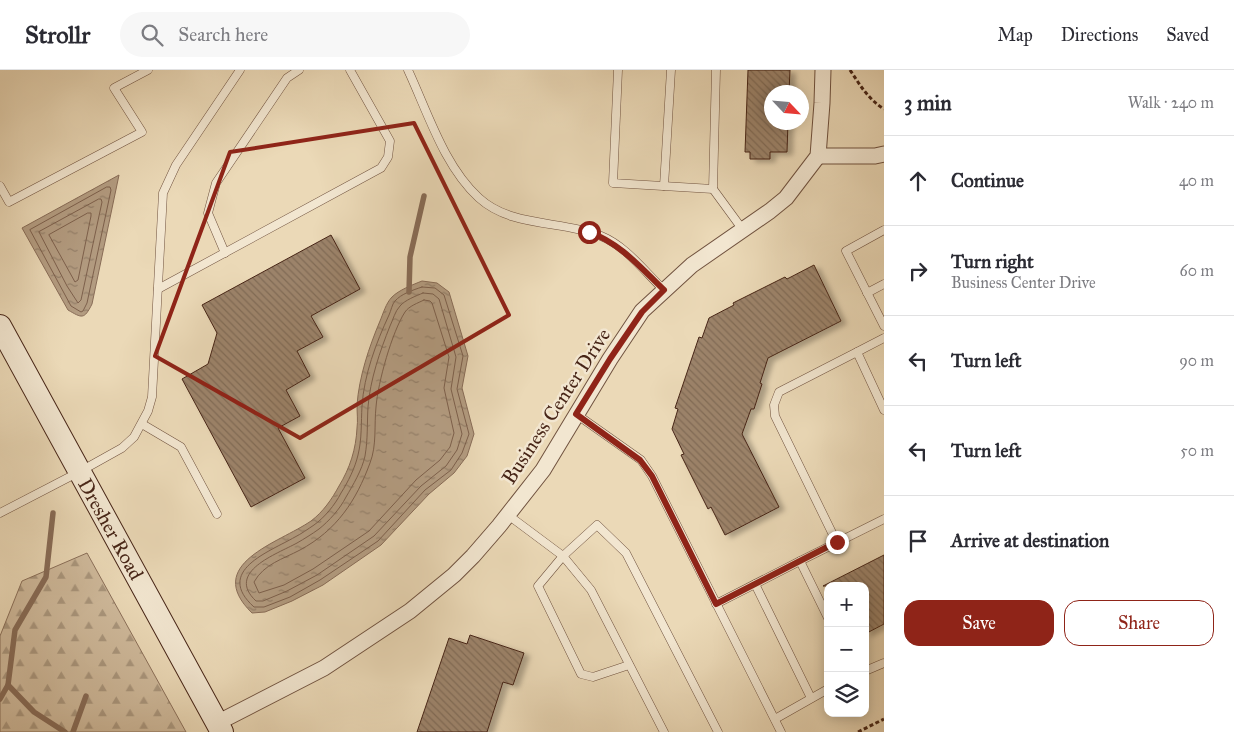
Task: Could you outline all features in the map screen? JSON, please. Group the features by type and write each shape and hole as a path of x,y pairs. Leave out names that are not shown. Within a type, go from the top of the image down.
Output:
{"main road":[{"name":"Dresher Road","path":"0,326 220,727"}],"street":[{"path":"823,70 818,156 875,156 884,154"},
{"name":"Business Center Drive","path":"220,727 324,668 410,611 454,575 508,515 543,470 610,359 642,312 692,265 786,198 818,156"}],"lane":[{"path":"0,186 9,202 142,132 114,88 148,70"},
{"path":"0,513 122,448 134,437 142,424 152,397 163,193 176,165 240,70"},
{"path":"225,253 208,213 216,182 287,78 299,70"},
{"path":"158,289 381,168 388,157 390,141 350,70"},
{"path":"408,70 450,164 464,183 480,199 489,206 509,215 530,221 589,232 602,237 622,249 664,290"},
{"path":"618,70 613,183 713,189"},
{"path":"664,186 671,70"},
{"path":"716,70 713,189 743,230"},
{"path":"884,230 846,250 884,326"},
{"path":"867,293 884,284"},
{"path":"837,542 775,416 774,405 779,392 884,338"},
{"path":"857,352 884,410"},
{"path":"576,414 640,460 652,476 782,732"},
{"path":"142,424 181,447 217,514"},
{"path":"508,515 563,556 591,590 664,732"},
{"path":"716,604 884,519"},
{"path":"629,665 594,677 580,674 538,586 563,556 597,525 626,553 718,732"},
{"path":"800,561 824,610"},
{"path":"755,584 811,698"},
{"path":"869,669 884,663"},
{"path":"775,719 824,691"}],"path":[{"path":"850,70 867,96 874,103 884,108"},
{"path":"858,732 884,719"}],"highlighted area":[{"path":"414,123 509,315 300,438 155,356 230,152"}],"green space":[{"path":"87,553 186,732 0,732 0,636 22,581"}],"water":[{"path":"119,175 92,304 85,315 80,316 68,310 22,228"},
{"path":"422,281 437,283 449,292 468,356 462,388 474,434 467,456 454,473 429,494 381,545 323,585 265,612 252,613 239,596 236,581 240,568 265,547 311,521 333,496 346,472 354,451 357,405 362,373 385,309 395,294"}],"building":[{"path":"748,70 790,70 789,85 764,85 764,130 788,130 787,152 770,152 770,159 750,159 750,152 745,152"},
{"path":"331,235 360,289 311,316 323,337 297,351 310,376 286,390 300,416 278,428 305,478 251,507 182,379 208,364 217,333 202,305"},
{"path":"814,265 841,321 768,358 754,409 751,409 742,434 779,507 725,535 711,507 708,509 681,455 684,454 672,429 678,409 675,408 699,337 702,338 709,318 734,305 733,303"},
{"path":"884,555 884,624 869,632 869,582 831,582"},
{"path":"470,635 524,653 513,685 503,682 487,732 417,732 449,638 467,644"}],"waterway":[{"path":"409,292 410,257 424,196"},
{"path":"8,685 15,630 46,577 53,513"},
{"path":"0,699 8,685 34,712 65,732"},
{"path":"73,732 86,696"}],"route":[{"path":"589,232 612,242 622,249 664,290 642,312 576,414 640,460 652,476 716,604 837,542"}]}
